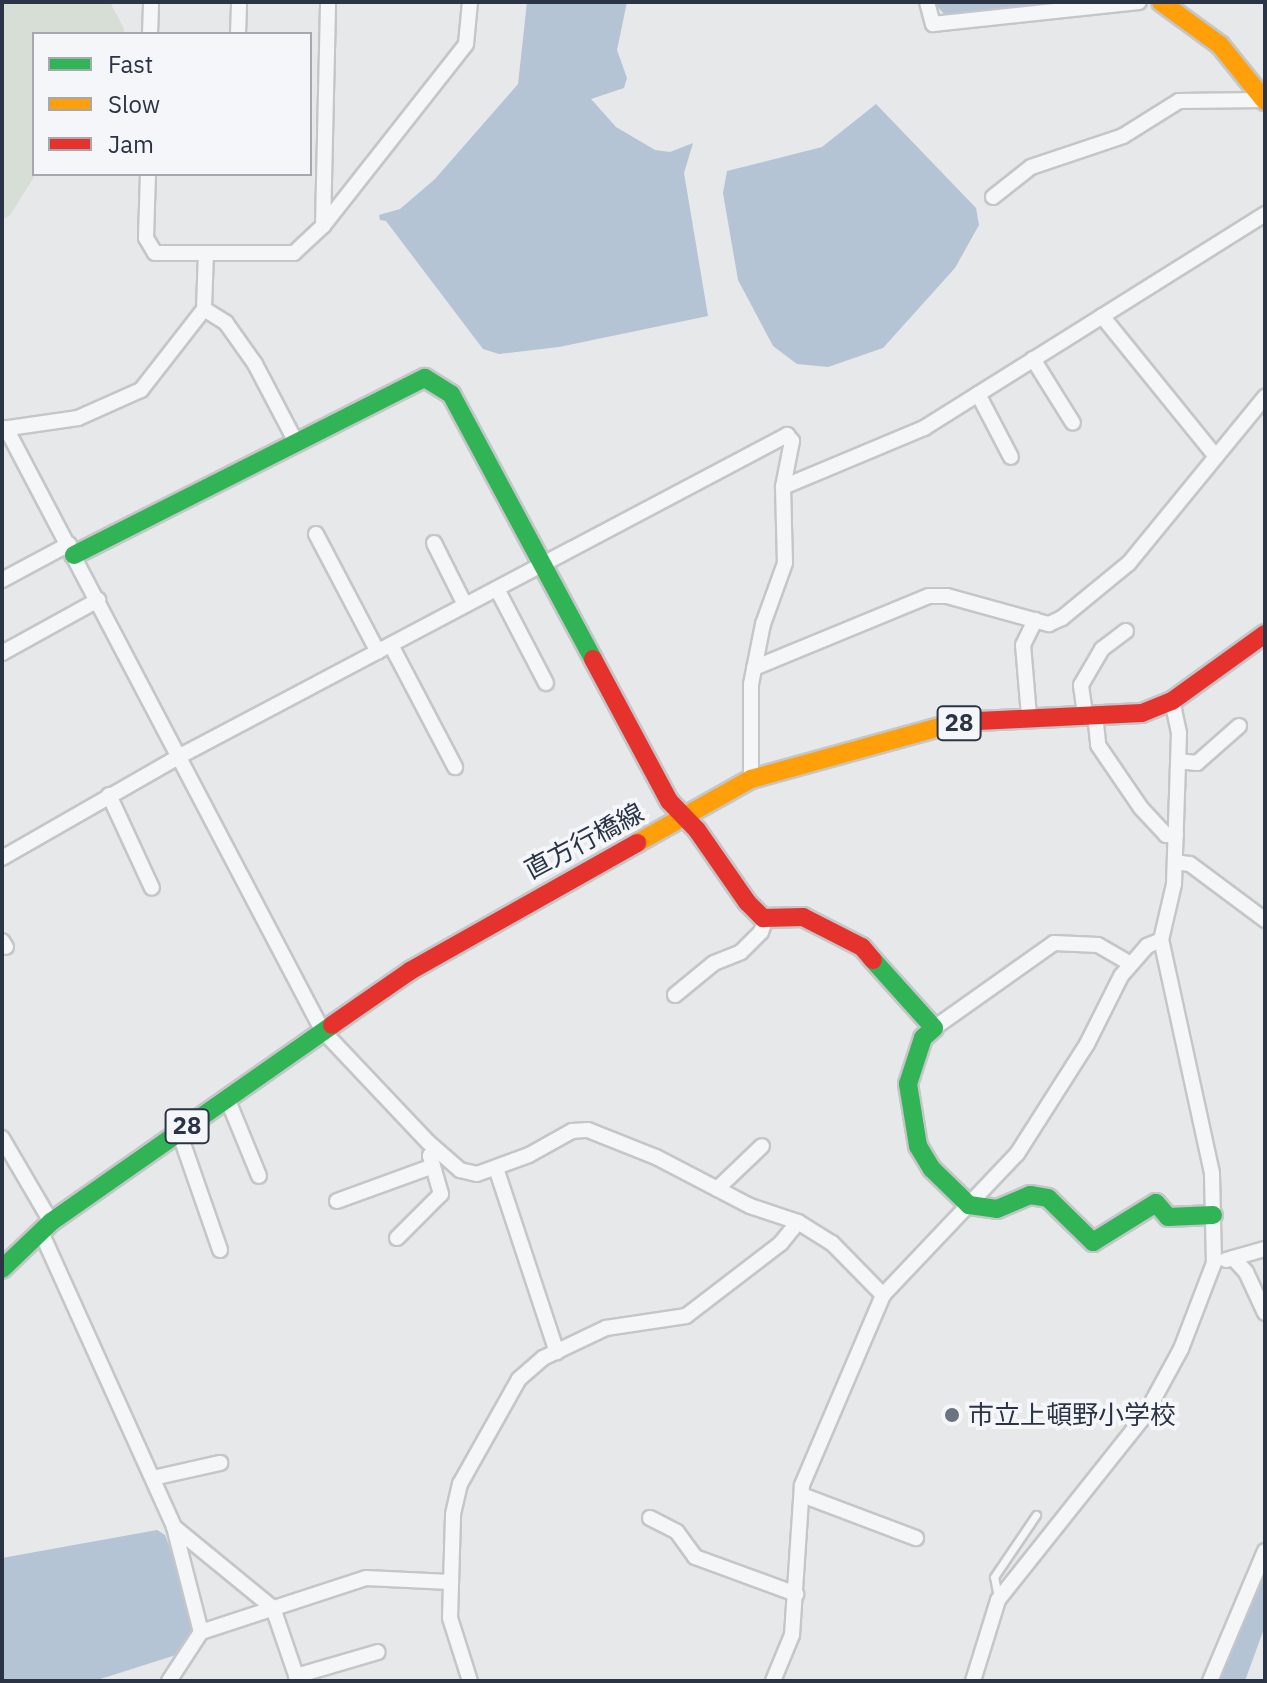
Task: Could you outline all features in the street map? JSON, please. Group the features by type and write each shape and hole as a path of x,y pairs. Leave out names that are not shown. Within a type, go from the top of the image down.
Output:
{"street":[{"path":"150,32 151,2"},
{"path":"238,32 239,2"},
{"path":"323,226 328,2"},
{"path":"148,176 146,238 155,253 294,253 323,226 466,44 470,2"},
{"path":"927,2 933,24 1062,6 1139,2"},
{"path":"1161,2 1220,45 1265,101"},
{"path":"993,197 1031,167 1123,136 1179,101 1265,101"},
{"path":"783,487 924,428 1265,214"},
{"path":"206,253 204,309 141,390 78,418 4,428 98,600 322,1030 460,1170 477,1174 572,1131 588,1130 798,1222 832,1243 883,1295"},
{"path":"204,309 226,323 255,364 296,442"},
{"path":"1102,316 1216,457"},
{"path":"1033,359 1073,423"},
{"path":"2,580 71,550 425,378 451,394 669,801 747,902 766,918 803,917 862,947 934,1028"},
{"path":"978,394 1011,457"},
{"path":"754,668 929,596 947,596 1049,624 1062,618 1129,563 1265,397"},
{"path":"2,858 180,756 787,435 792,441 783,487 785,563 754,668 751,779"},
{"path":"316,534 455,767"},
{"path":"434,543 465,605"},
{"path":"497,589 546,683"},
{"path":"2,653 98,600"},
{"path":"1029,716 1023,645 1035,620"},
{"path":"1126,631 1102,649 1081,685 1098,745 1141,808 1166,835 1176,835"},
{"name":"直方行橋線","path":"2,1269 46,1227 322,1030 519,906 751,779 950,724 1029,716 1142,713 1172,701 1265,634"},
{"path":"973,1681 998,1600 1145,1415 1181,1349 1214,1263 1212,1173 1161,940 1175,862 1178,761 1172,701"},
{"path":"1178,761 1197,763 1239,726"},
{"path":"109,795 152,888"},
{"path":"1175,862 1190,864 1265,920"},
{"path":"675,995 714,963 741,952 761,932 766,918"},
{"path":"773,1681 792,1635 802,1495 883,1295 1017,1154 1131,964 1147,946 1161,940"},
{"path":"1131,964 1098,945 1054,943 934,1028 916,1054 908,1084 909,1107 918,1146 932,1169 969,1205 997,1209 1030,1195 1048,1198 1093,1242 1156,1203 1168,1217 1213,1215"},
{"path":"227,1098 259,1176"},
{"path":"179,1132 220,1250"},
{"path":"2,1138 46,1227 174,1527 201,1632"},
{"path":"717,1189 762,1146"},
{"path":"397,1238 441,1194 433,1166 435,1148"},
{"path":"337,1201 433,1166"},
{"path":"496,1168 557,1352"},
{"path":"470,1681 450,1618 450,1582 460,1484 519,1379 557,1352 606,1328 686,1316 781,1243 798,1222"},
{"path":"1214,1263 1265,1249"},
{"path":"1233,1258 1246,1272 1265,1313"},
{"path":"153,1478 220,1463"},
{"path":"802,1495 916,1538"},
{"path":"650,1518 677,1532 695,1557 796,1594"},
{"path":"174,1527 273,1608 297,1679 378,1652"},
{"path":"1210,1681 1265,1551"},
{"path":"169,1681 201,1632 366,1578 450,1582"}],"lane":[{"path":"998,1600 994,1577 1036,1515"}],"shaded area":[{"path":"2,2 110,2 124,32 32,32 32,176 35,176 10,215 2,220"}],"water":[{"path":"527,2 627,2 617,50 627,78 624,88 591,99 616,127 655,150 670,152 693,143 684,173 708,316 559,347 499,354 483,349 386,221 380,220 379,215 400,209 435,179 518,84"},
{"path":"933,2 1057,2 947,17"},
{"path":"876,104 976,208 979,225 955,268 883,348 828,367 797,364 773,346 738,280 723,193 727,171 822,147"},
{"path":"157,1530 165,1535 195,1614 194,1632 176,1655 94,1681 2,1681 2,1558"}],"waterway":[{"path":"1229,1681 1265,1582"}],"traffic: fast":[{"path":"74,555 425,378 451,394 593,659"},
{"path":"873,960 934,1028 923,1038 908,1084 918,1146 932,1169 969,1205 997,1209 1030,1195 1048,1198 1093,1242 1156,1203 1168,1217 1213,1215"},
{"path":"2,1269 51,1222 332,1025"}],"traffic: slow":[{"path":"1161,2 1220,45 1265,101"},
{"path":"637,843 751,779 950,724 978,721"}],"traffic: jam":[{"path":"978,721 1142,713 1172,701 1265,634"},
{"path":"593,659 669,801 697,830 747,902 763,918 803,917 862,947 873,960"},
{"path":"332,1025 410,971 637,843"}],"place":[{"name":"市立上頓野小学校","path":"952,1415"}]}
